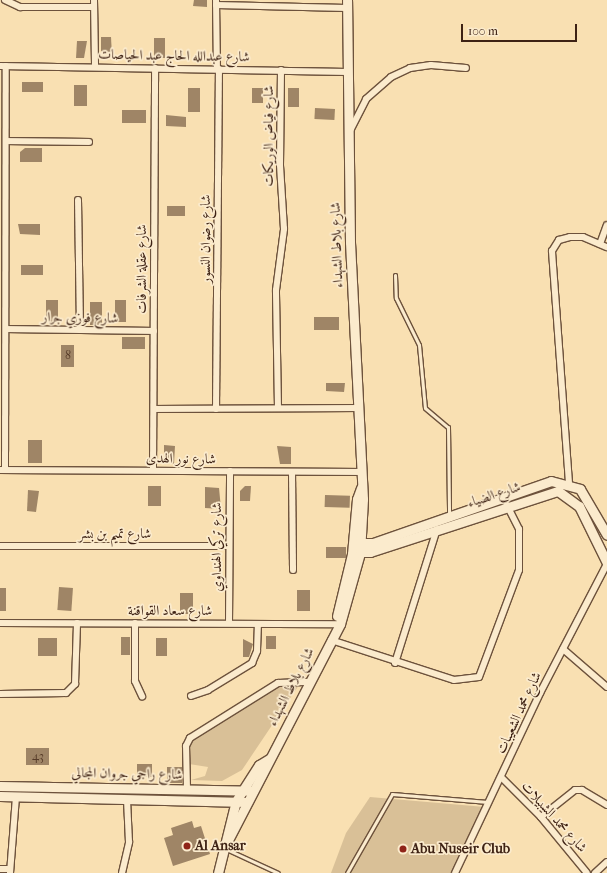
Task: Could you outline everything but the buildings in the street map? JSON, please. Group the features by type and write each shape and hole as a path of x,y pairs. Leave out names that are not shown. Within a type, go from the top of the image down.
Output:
{"street":[{"path":"5,0 20,7 94,3 95,67"},
{"path":"216,2 347,4"},
{"name":"شارع رضوان النسور","path":"216,2 218,69 216,409"},
{"name":"شارع بلاط الشهداء","path":"225,846 269,759 311,682 338,625 357,548 361,472 348,135 347,4"},
{"path":"348,135 366,99 391,77 410,68 431,65 466,68"},
{"path":"2,470 7,329 6,141 3,66"},
{"name":"شارع عبدالله الحاج عبد الحياصات","path":"3,66 348,72"},
{"name":"شارع عقلة الشرفات","path":"153,470 155,68"},
{"name":"شارع فياض الوريكات","path":"278,408 276,290 284,229 282,202 281,70"},
{"path":"6,141 89,142"},
{"path":"78,200 80,330"},
{"path":"600,244 607,225"},
{"path":"607,246 583,236 570,236 558,240 552,251 569,483 589,500 607,535"},
{"name":"شارع فوزي جرار","path":"7,329 154,331"},
{"path":"154,409 358,408"},
{"name":"شارع نور الهدى","path":"2,470 361,472"},
{"name":"شارع تركي الهنداوي","path":"229,623 230,471"},
{"path":"292,472 293,570"},
{"name":"شارع الضياء","path":"357,548 541,482 569,483"},
{"name":"شارع الضياء","path":"357,548 400,543 438,527 548,492 566,494 579,506 607,564"},
{"path":"331,640 395,663 454,680 479,677 519,570 519,529 507,505"},
{"path":"395,663 438,527"},
{"name":"شارع تميم بن بشر","path":"0,546 229,546"},
{"name":"شارع محمد الشعيبات","path":"455,873 563,649 607,564"},
{"name":"شارع سعاد القواقنة","path":"0,623 229,623 338,625"},
{"path":"0,694 66,693 75,684 77,623"},
{"path":"135,623 134,681 142,696"},
{"path":"191,696 208,690 252,663 257,651 258,624"},
{"path":"563,649 607,687"},
{"path":"187,789 186,746 190,738 278,683 311,682"},
{"name":"شارع بلاط الشهداء","path":"218,873 236,802 259,766 269,759"},
{"name":"شارع محمد الشبيلات","path":"502,778 541,817 587,873"},
{"name":"شارع راجي جروان المجالي","path":"0,786 16,791 100,799 247,802"},
{"path":"100,788 100,799"},
{"name":"شارع راجي جروان المجالي","path":"0,796 16,791 100,788 253,791"},
{"path":"541,817 574,790 582,790 607,805"},
{"path":"0,869 10,871 16,791"},
{"path":"122,873 129,842 127,799"},
{"path":"595,873 607,862"}],"lane":[{"path":"395,275 396,298 419,345 425,408 448,427 449,516"},
{"path":"347,873 392,794 490,802"},
{"path":"225,846 278,873"}],"shaded area":[{"path":"279,684 299,685 242,770 222,781 191,780 205,776 208,767 189,764 189,743"},
{"name":"Abu Nuseir Club","path":"370,797 485,807 452,873 331,873 346,833"}],"place":[{"name":"Al Ansar","path":"187,846"},
{"name":"Abu Nuseir Club","path":"403,849"}]}
